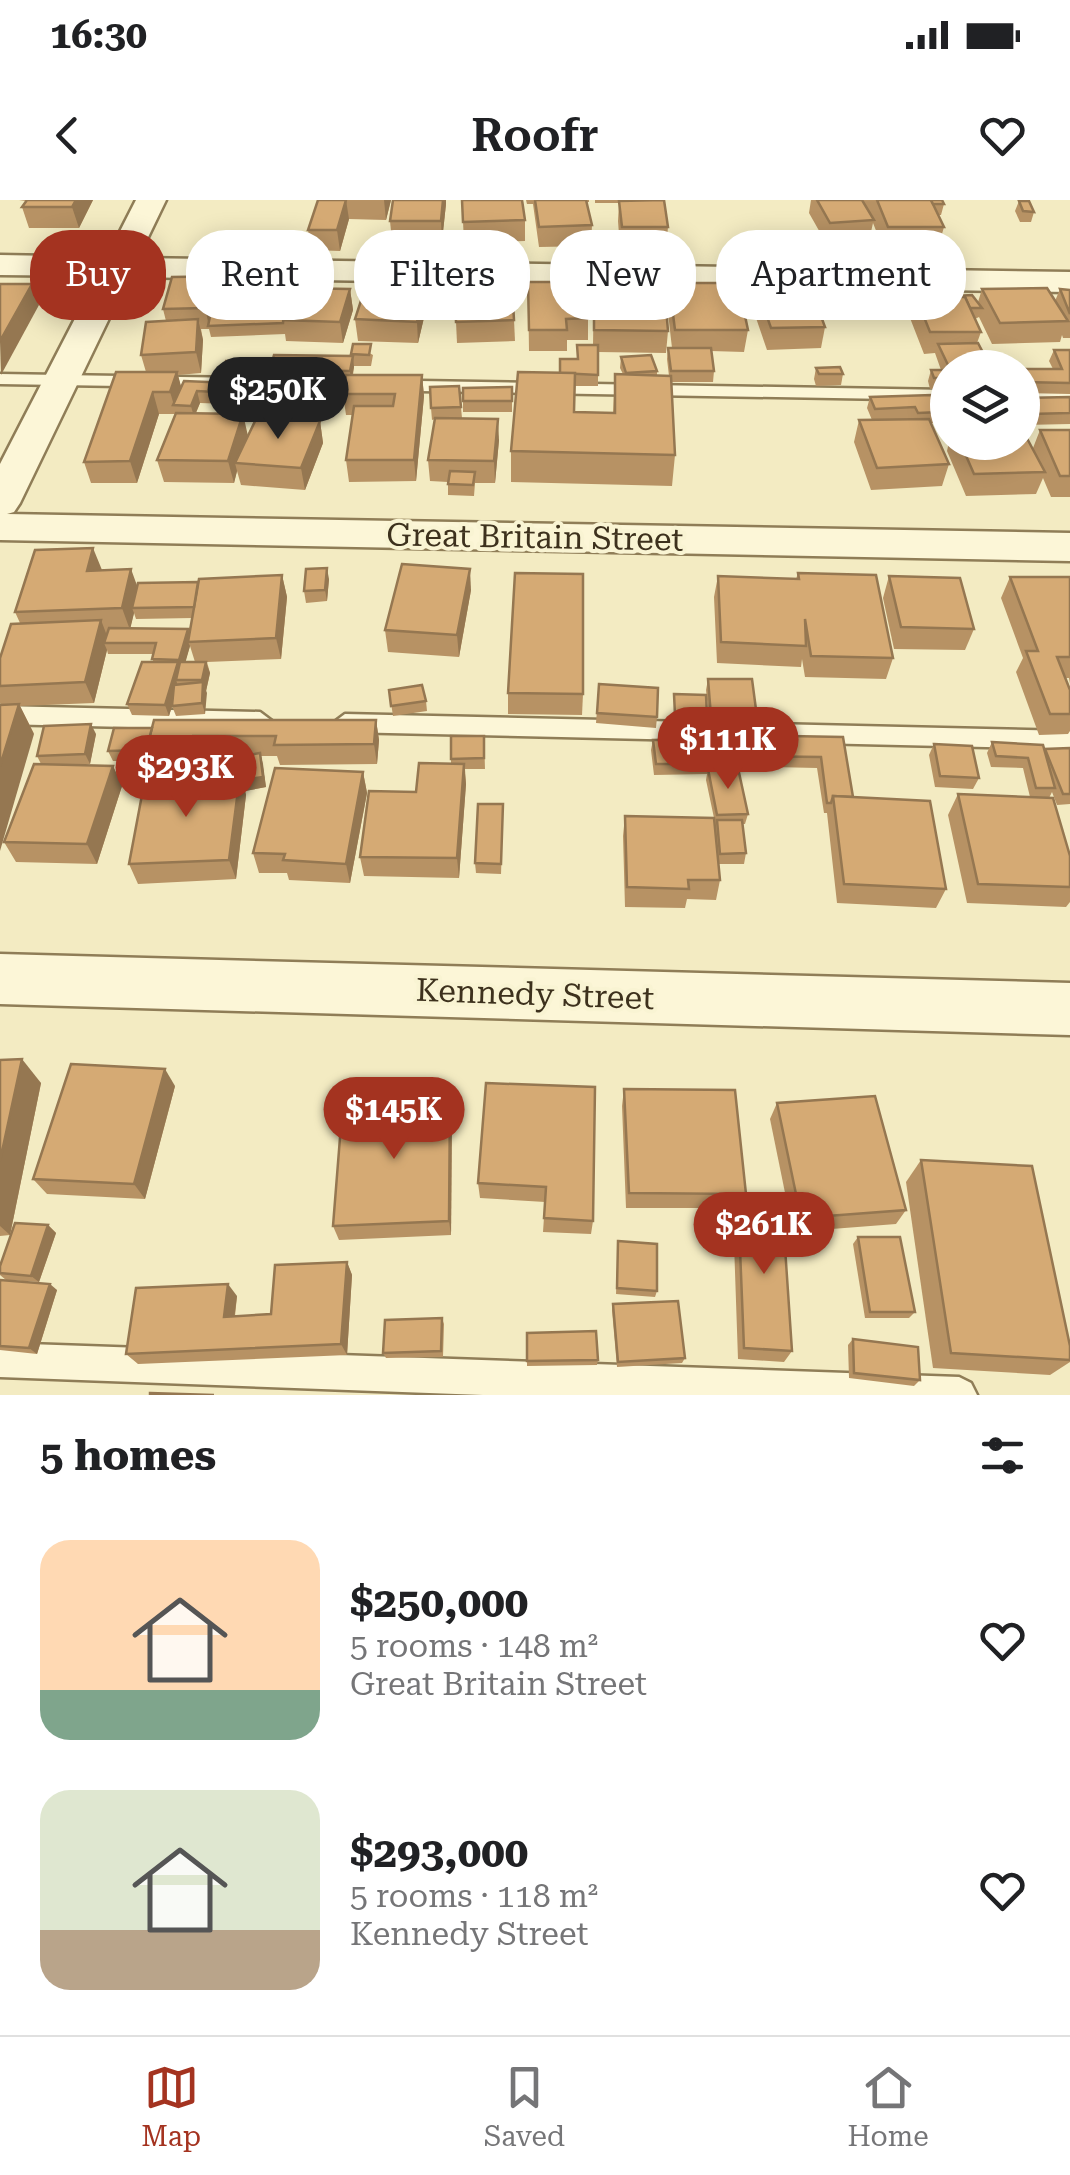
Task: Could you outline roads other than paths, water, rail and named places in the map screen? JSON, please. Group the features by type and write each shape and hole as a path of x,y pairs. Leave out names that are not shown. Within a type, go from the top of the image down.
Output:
{"street":[{"path":"135,230 150,200"},
{"path":"0,266 30,266"},
{"path":"166,268 1070,282"},
{"path":"0,502 89,320"},
{"name":"Great Britain Street","path":"0,528 1070,547"},
{"name":"Kennedy Street","path":"0,980 1070,1010"}],"lane":[{"path":"0,380 930,395"},
{"path":"1040,396 1070,397"},
{"path":"0,715 277,721"},
{"path":"317,722 1070,740"},
{"path":"0,1360 959,1395"}]}
